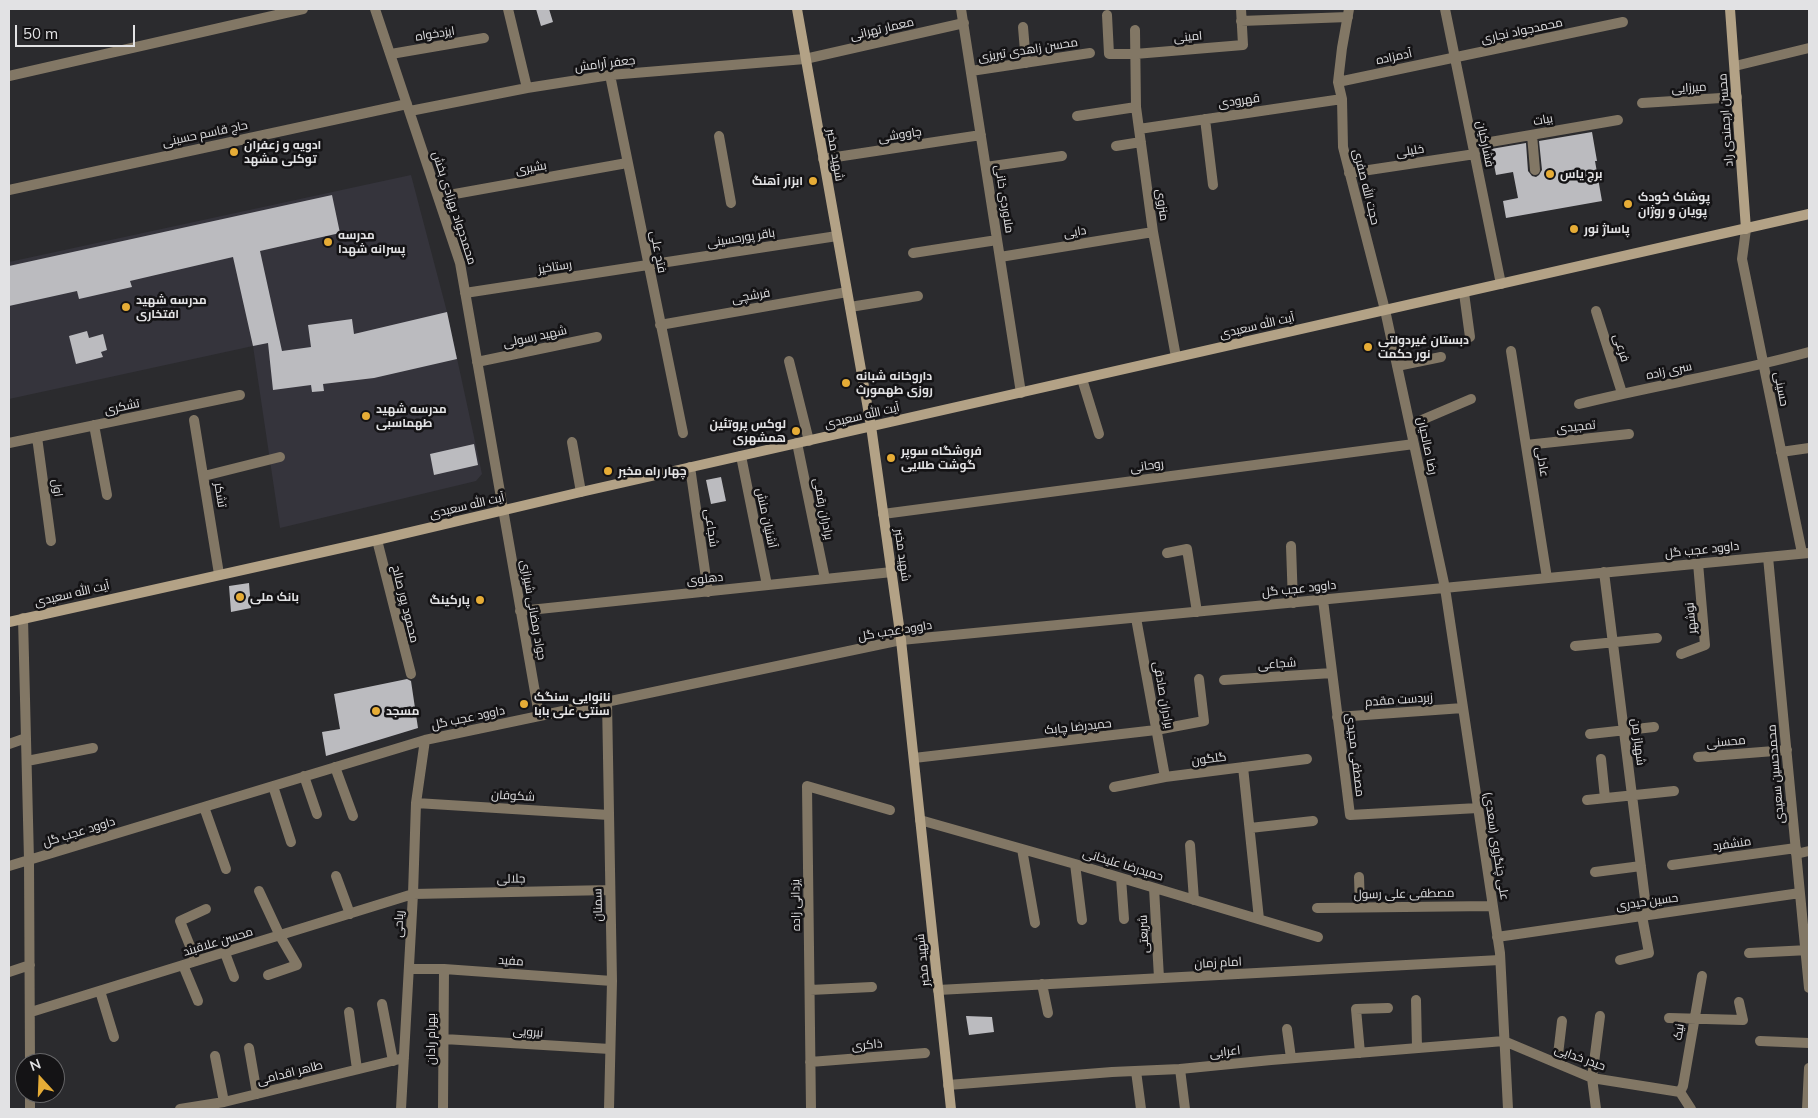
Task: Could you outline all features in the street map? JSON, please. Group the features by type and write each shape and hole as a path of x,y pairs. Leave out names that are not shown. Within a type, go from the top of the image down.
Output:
{"main road":[{"name":"شهید مخبر","path":"796,9 871,426 892,572 914,758 951,1109"},
{"name":"محسن ارجمندی راد","path":"1730,9 1746,229"},
{"name":"آیت الله سعیدی","path":"9,622 1809,214"}],"street":[{"path":"9,76 303,9"},
{"name":"محمدجواد بهزادی بخش","path":"375,9 460,263 502,510"},
{"path":"508,9 527,88"},
{"name":"ملاوردی خانی","path":"961,9 1021,393"},
{"path":"1241,9 1241,21 1348,13"},
{"name":"فشارکیان","path":"1445,9 1501,284"},
{"name":"حجت الله صفری","path":"1348,13 1338,82 1342,99 1343,147 1385,310"},
{"name":"امینی","path":"1107,15 1109,54 1135,54 1243,45 1241,21"},
{"name":"محمدجواد نجاری","path":"1455,57 1623,22"},
{"name":"معمار تهرانی","path":"806,58 964,23"},
{"path":"1023,27 1026,63"},
{"name":"منزوی","path":"1135,30 1136,108 1140,142 1153,232 1176,357"},
{"name":"ایزدخواه","path":"391,54 484,38"},
{"path":"1734,66 1809,48"},
{"name":"محسن زاهدی تبریزی","path":"971,71 1090,53"},
{"name":"آدمزاده","path":"1338,82 1455,57"},
{"name":"جعفر آرامش","path":"408,107 610,75 806,58"},
{"name":"فتح علی","path":"610,75 683,433"},
{"name":"میرزایی","path":"1642,104 1737,97"},
{"name":"قهرودی","path":"1139,129 1342,99"},
{"name":"حاج قاسم حسینی","path":"9,190 408,107"},
{"path":"1077,116 1136,108"},
{"path":"1205,119 1213,184"},
{"name":"بیات","path":"1474,150 1532,135 1618,120"},
{"name":"چاووشی","path":"824,159 981,135"},
{"path":"1532,135 1535,170"},
{"path":"720,136 731,203"},
{"path":"1116,146 1140,142"},
{"name":"خلیلی","path":"1349,173 1474,150"},
{"path":"986,167 1062,156"},
{"name":"بشیری","path":"438,197 627,163"},
{"name":"حسینی","path":"1746,229 1742,258 1781,452 1806,553"},
{"name":"دایی","path":"1000,257 1153,232"},
{"name":"باقر پورحسینی","path":"648,265 837,236"},
{"path":"914,253 997,240"},
{"name":"رستاخیز","path":"465,293 648,265"},
{"name":"فرشچی","path":"660,325 847,292"},
{"path":"1464,292 1470,336"},
{"path":"850,307 918,296"},
{"name":"رضا صالحیان","path":"1385,310 1445,588"},
{"name":"فرعی","path":"1596,311 1622,394"},
{"name":"شهید رسولی","path":"477,362 597,337"},
{"name":"عادلی","path":"1511,351 1547,578"},
{"name":"سری زاده","path":"1579,404 1764,365 1809,352"},
{"path":"1397,366 1440,357"},
{"path":"788,361 809,441"},
{"path":"1082,379 1099,434"},
{"name":"تشکری","path":"9,444 240,395"},
{"path":"1410,425 1471,399"},
{"name":"تشکر","path":"194,420 220,574"},
{"path":"94,425 107,495"},
{"name":"تمجیدی","path":"1526,445 1629,434"},
{"name":"اول","path":"37,437 51,541"},
{"path":"572,442 581,492"},
{"name":"برادران رقمی","path":"797,443 825,579"},
{"name":"روحانی","path":"883,514 1414,444"},
{"path":"1781,452 1809,448"},
{"name":"آشتیان منش","path":"741,456 768,586"},
{"path":"204,476 280,457"},
{"name":"شجاعی","path":"690,468 708,592"},
{"name":"جواد رمضانی شیرازی","path":"502,510 539,715"},
{"name":"محمود پور صالح","path":"377,540 411,674"},
{"path":"1291,546 1293,602"},
{"path":"1167,553 1187,549 1197,612"},
{"name":"داوود عجب گل","path":"9,866 425,740 901,640 1806,553"},
{"name":"محمدحسین سعیدی","path":"1768,556 1807,950 1809,988"},
{"name":"نوشهر","path":"1681,654 1706,645 1698,563"},
{"name":"دهلوی","path":"520,611 892,572"},
{"name":"شهباز من","path":"1604,572 1641,866 1649,953 1620,960"},
{"name":"علی چنگروی (سعدی)","path":"1445,588 1500,960 1508,1109"},
{"name":"مصطفی مجیدی","path":"1323,600 1350,815 1478,808"},
{"path":"23,618 29,860 30,1053"},
{"name":"برادران صادقی","path":"1136,618 1165,777"},
{"path":"1574,646 1657,638"},
{"name":"شجاعی","path":"1224,680 1332,674"},
{"name":"حمیدرضا چابک","path":"914,758 1156,730 1204,721 1199,679"},
{"name":"سمنان","path":"607,701 612,981 609,1109"},
{"name":"زبردست مقدم","path":"1337,717 1463,708"},
{"path":"1590,734 1654,727"},
{"path":"9,744 26,738"},
{"name":"ریاحی","path":"401,1109 416,803 425,740"},
{"path":"27,761 93,748"},
{"name":"محسنی","path":"1698,757 1786,750"},
{"name":"گلگون","path":"1114,787 1165,777 1307,759"},
{"path":"1601,759 1605,798"},
{"path":"335,767 354,816"},
{"path":"1243,767 1259,919"},
{"path":"304,776 317,814"},
{"path":"273,786 291,842"},
{"name":"یزدانی زاده","path":"811,1109 807,786 890,810"},
{"path":"1587,800 1674,790"},
{"name":"شکوفان","path":"416,803 609,815"},
{"path":"204,807 226,868"},
{"name":"حمیدرضا علیخانی","path":"920,820 1075,864 1318,937"},
{"path":"1250,828 1313,821"},
{"path":"1190,845 1194,900"},
{"path":"1022,849 1035,923"},
{"name":"منشفرد","path":"1672,865 1809,851"},
{"path":"1075,864 1082,920"},
{"path":"1595,872 1641,866"},
{"path":"336,876 350,914"},
{"path":"1358,877 1360,907"},
{"path":"1121,878 1124,919"},
{"name":"شریعتی","path":"1154,888 1159,978"},
{"name":"جلالی","path":"413,894 610,890"},
{"path":"259,891 280,936 297,965 268,975"},
{"name":"حسین حیدری","path":"1497,937 1800,893"},
{"name":"محسن علاقبند","path":"31,1012 413,894"},
{"name":"مصطفی علی رسول","path":"1317,908 1492,906"},
{"path":"196,961 180,921 206,909"},
{"path":"1749,953 1807,950"},
{"path":"225,952 234,976"},
{"name":"امام زمان","path":"938,990 1500,960"},
{"path":"9,972 30,965"},
{"path":"183,965 198,1001"},
{"name":"مفید","path":"409,970 444,969 612,981"},
{"name":"بهرام رادان","path":"443,1109 444,969"},
{"name":"نیک","path":"1680,1092 1683,1086 1702,976"},
{"path":"1042,984 1048,1013"},
{"path":"810,990 872,987"},
{"path":"100,991 114,1038"},
{"path":"1416,1000 1417,1048"},
{"path":"1669,1018 1743,1020 1739,1002"},
{"path":"382,1004 393,1061"},
{"path":"1360,1053 1356,1009 1388,1008"},
{"path":"349,1012 357,1069"},
{"path":"1596,1109 1592,1078 1600,1016"},
{"path":"1557,1064 1562,1021"},
{"path":"1287,1028 1291,1058"},
{"name":"نیرویی","path":"444,1039 610,1050"},
{"name":"اعرابی","path":"948,1085 1180,1069 1504,1041"},
{"name":"حیدر خدایی","path":"1504,1041 1592,1078 1680,1092"},
{"path":"1760,1041 1809,1043"},
{"path":"249,1048 257,1094"},
{"name":"ذاکری","path":"810,1062 925,1053"},
{"path":"214,1056 224,1102"},
{"name":"طاهر اقدامی","path":"180,1109 224,1102 404,1058"},
{"path":"1807,1109 1809,1068"},
{"path":"1180,1069 1185,1109"},
{"path":"1136,1071 1141,1109"},
{"path":"1680,1092 1691,1109"}],"shaded area":[{"path":"411,175 447,312 482,474 476,481 280,528 253,346 9,399 9,262"}],"building":[{"path":"536,9 549,9 553,22 541,26"},
{"name":"برج یاس","path":"1592,132 1602,201 1506,218 1503,201 1518,198 1513,172 1496,175 1491,149 1526,143 1528,171 1532,176 1536,177 1542,170 1539,141"},
{"path":"332,195 340,233 260,251 282,351 311,347 308,325 352,319 354,334 447,312 457,359 374,378 323,384 324,391 312,392 311,385 273,390 268,343 253,346 233,257 130,281 132,287 79,299 77,291 9,306 9,266"},
{"path":"87,331 89,338 103,334 107,350 101,352 103,357 76,364 69,336"},
{"path":"474,444 478,465 434,475 430,454"},
{"path":"721,477 726,501 711,504 706,480"},
{"name":"بانک ملی","path":"249,583 251,608 231,612 229,586"},
{"name":"مسجد","path":"407,679 411,681 418,728 326,756 322,732 340,729 334,694"},
{"path":"966,1016 992,1017 994,1032 969,1035"}],"place":[{"name":"ادویه و زعفران توکلی مشهد","path":"234,152"},
{"name":"برج یاس","path":"1550,174"},
{"name":"ابزار آهنگ","path":"813,181"},
{"name":"پوشاک کودک پویان و روژان","path":"1628,204"},
{"name":"پاساژ نور","path":"1574,229"},
{"name":"مدرسه پسرانه شهدا","path":"328,242"},
{"name":"مدرسه شهید افتخاری","path":"126,307"},
{"name":"دبستان غیردولتی نور حکمت","path":"1368,347"},
{"name":"داروخانه شبانه روزی طهمورث","path":"846,383"},
{"name":"مدرسه شهید طهماسبی","path":"366,416"},
{"name":"لوکس پروتئین همشهری","path":"796,431"},
{"name":"فروشگاه سوپر گوشت طلایی","path":"891,458"},
{"name":"چهار راه مخبر","path":"608,471"},
{"name":"بانک ملی","path":"240,597"},
{"name":"پارکینگ","path":"480,600"},
{"name":"نانوایی سنگک سنتی علی بابا","path":"524,704"},
{"name":"مسجد","path":"376,711"}]}
